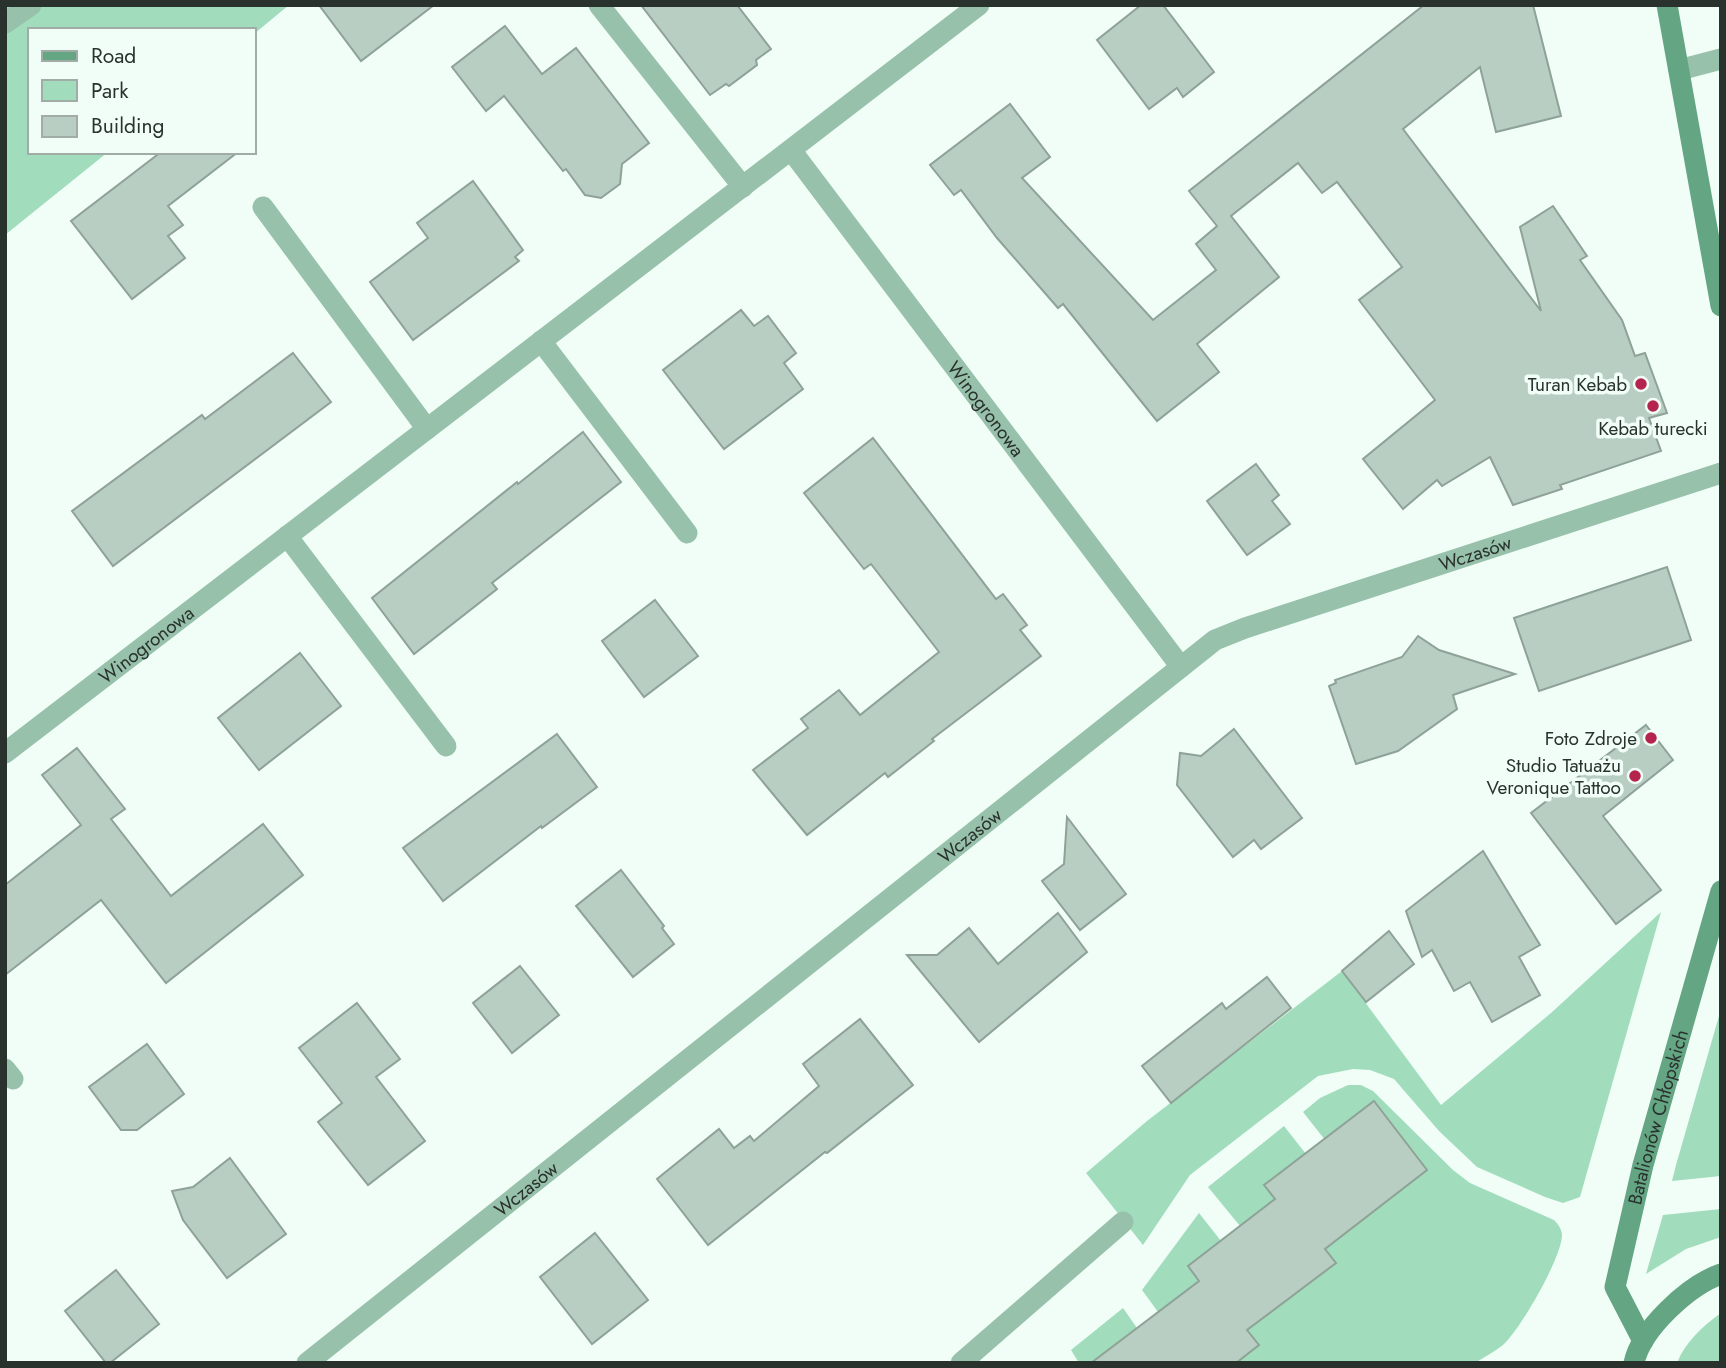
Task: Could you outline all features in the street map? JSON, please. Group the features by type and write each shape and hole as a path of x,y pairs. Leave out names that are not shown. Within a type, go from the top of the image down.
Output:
{"street":[{"path":"5,23 31,5"},
{"path":"599,5 743,187"},
{"name":"Winogronowa","path":"5,753 979,5"},
{"path":"1667,5 1721,306"},
{"path":"1679,70 1721,59"},
{"name":"Winogronowa","path":"791,150 1181,667"},
{"path":"263,208 426,429"},
{"path":"541,341 687,533"},
{"name":"Wczasów","path":"307,1363 1215,640 1721,472"},
{"path":"287,536 446,746"},
{"name":"Batalionów Chłopskich","path":"1637,1352 1615,1287 1643,1166 1721,891"},
{"path":"961,1363 1123,1222"},
{"path":"1615,1363 1637,1352 1688,1291 1721,1275"}],"green space":[{"path":"5,5 289,5 256,32 256,28 28,28 28,154 106,154 5,235"},
{"path":"1661,912 1580,1197 1563,1203 1477,1167 1439,1131 1394,1079 1370,1070 1353,1069 1318,1076 1190,1175 1143,1245 1086,1173 1147,1121 1342,971 1441,1105 1551,1013"},
{"path":"1721,1009 1721,1176 1672,1181 1676,1165"},
{"path":"1348,1085 1361,1085 1373,1091 1453,1170 1470,1183 1554,1220 1560,1228 1562,1234 1556,1259 1529,1309 1503,1345 1475,1363 1236,1363 1259,1345 1247,1330 1335,1263 1325,1249 1427,1170 1374,1102 1325,1140 1303,1112 1320,1098"},
{"path":"1284,1126 1306,1154 1275,1199 1240,1226 1208,1187"},
{"path":"1721,1209 1721,1237 1686,1249 1646,1274 1663,1215"},
{"path":"1199,1213 1221,1241 1199,1281 1158,1312 1142,1290"},
{"path":"1123,1308 1137,1328 1098,1358 1101,1363 1079,1363 1071,1350"},
{"path":"1721,1313 1721,1363 1677,1363 1695,1335"}],"building":[{"path":"319,5 434,5 361,61"},
{"path":"641,5 737,5 771,49 756,60 757,65 729,86 726,84 710,95"},
{"path":"1141,5 1163,5 1214,72 1183,97 1177,88 1149,109 1097,40"},
{"path":"1424,5 1533,5 1561,116 1496,132 1480,67 1403,129 1541,311 1520,227 1553,206 1587,256 1580,260 1622,320 1635,356 1645,353 1667,413 1649,418 1661,451 1560,485 1562,489 1513,505 1490,457 1442,486 1437,480 1403,509 1363,459 1435,400 1359,300 1402,267 1337,182 1322,193 1298,163 1231,216 1279,277 1197,344 1219,372 1157,421 1063,304 1058,308 997,238 961,190 954,195 930,165 1010,104 1050,157 1022,178 1153,320 1216,270 1196,244 1217,226 1189,191"},
{"path":"505,26 542,74 576,48 649,143 622,164 620,184 601,198 585,195 504,96 486,111 452,67"},
{"path":"158,154 235,154 168,206 183,225 168,236 185,258 132,299 71,221"},
{"path":"473,181 523,250 515,257 519,261 413,340 370,282 428,238 417,223"},
{"path":"741,310 754,326 768,316 796,353 784,363 803,389 724,449 663,370"},
{"path":"293,353 331,402 113,566 72,511 202,415 205,419"},
{"path":"583,432 621,482 492,583 497,589 414,654 372,598"},
{"path":"873,438 996,599 1003,594 1027,625 1020,630 1041,656 932,739 934,741 888,777 885,773 807,835 753,770 808,728 801,719 839,690 860,715 939,652 871,564 864,569 804,493"},
{"path":"1256,464 1279,495 1272,501 1290,524 1247,555 1207,501"},
{"path":"1667,567 1691,640 1539,691 1514,618"},
{"path":"655,600 698,656 644,697 602,641"},
{"path":"1418,636 1439,650 1515,674 1453,695 1457,709 1398,751 1356,764 1329,686 1336,683 1335,680 1402,657"},
{"path":"300,653 341,706 259,770 218,718"},
{"path":"1646,725 1673,760 1603,816 1661,890 1616,924 1531,813"},
{"path":"1234,729 1302,818 1261,849 1254,840 1233,857 1177,785 1180,753 1201,756"},
{"path":"557,734 597,787 443,901 403,848"},
{"path":"77,748 125,809 111,819 171,896 263,824 303,875 166,983 101,900 5,975 5,885 81,825 42,775"},
{"path":"1067,817 1126,894 1080,930 1042,881 1064,864"},
{"path":"1483,851 1540,945 1519,957 1540,995 1492,1022 1470,982 1454,991 1432,950 1422,957 1406,911"},
{"path":"621,870 664,926 662,928 674,944 633,977 576,906"},
{"path":"1058,913 1087,952 979,1042 907,955 937,955 969,928 998,964"},
{"path":"1389,931 1414,964 1366,1002 1342,971"},
{"path":"520,966 559,1015 512,1053 473,1003"},
{"path":"1267,977 1291,1008 1171,1103 1142,1066 1222,1003 1226,1009"},
{"path":"357,1003 400,1059 376,1077 425,1141 368,1185 318,1122 342,1103 299,1048"},
{"path":"860,1019 913,1085 708,1245 657,1179 719,1129 734,1148 750,1136 754,1141 819,1086 803,1064"},
{"path":"147,1044 184,1094 137,1130 121,1130 89,1087"},
{"path":"1374,1101 1427,1170 1325,1249 1336,1263 1247,1330 1259,1345 1236,1363 1091,1363 1199,1281 1188,1266 1275,1199 1264,1185"},
{"path":"230,1158 286,1234 227,1278 183,1220 172,1191 193,1187"},
{"path":"595,1233 648,1300 592,1344 540,1277"},
{"path":"116,1270 159,1324 110,1363 106,1363 65,1311"}],"place":[{"name":"Turan Kebab","path":"1641,384"},
{"name":"Kebab turecki","path":"1653,406"},
{"name":"Foto Zdroje","path":"1651,738"},
{"name":"Studio Tatuażu Veronique Tattoo","path":"1635,776"}]}
